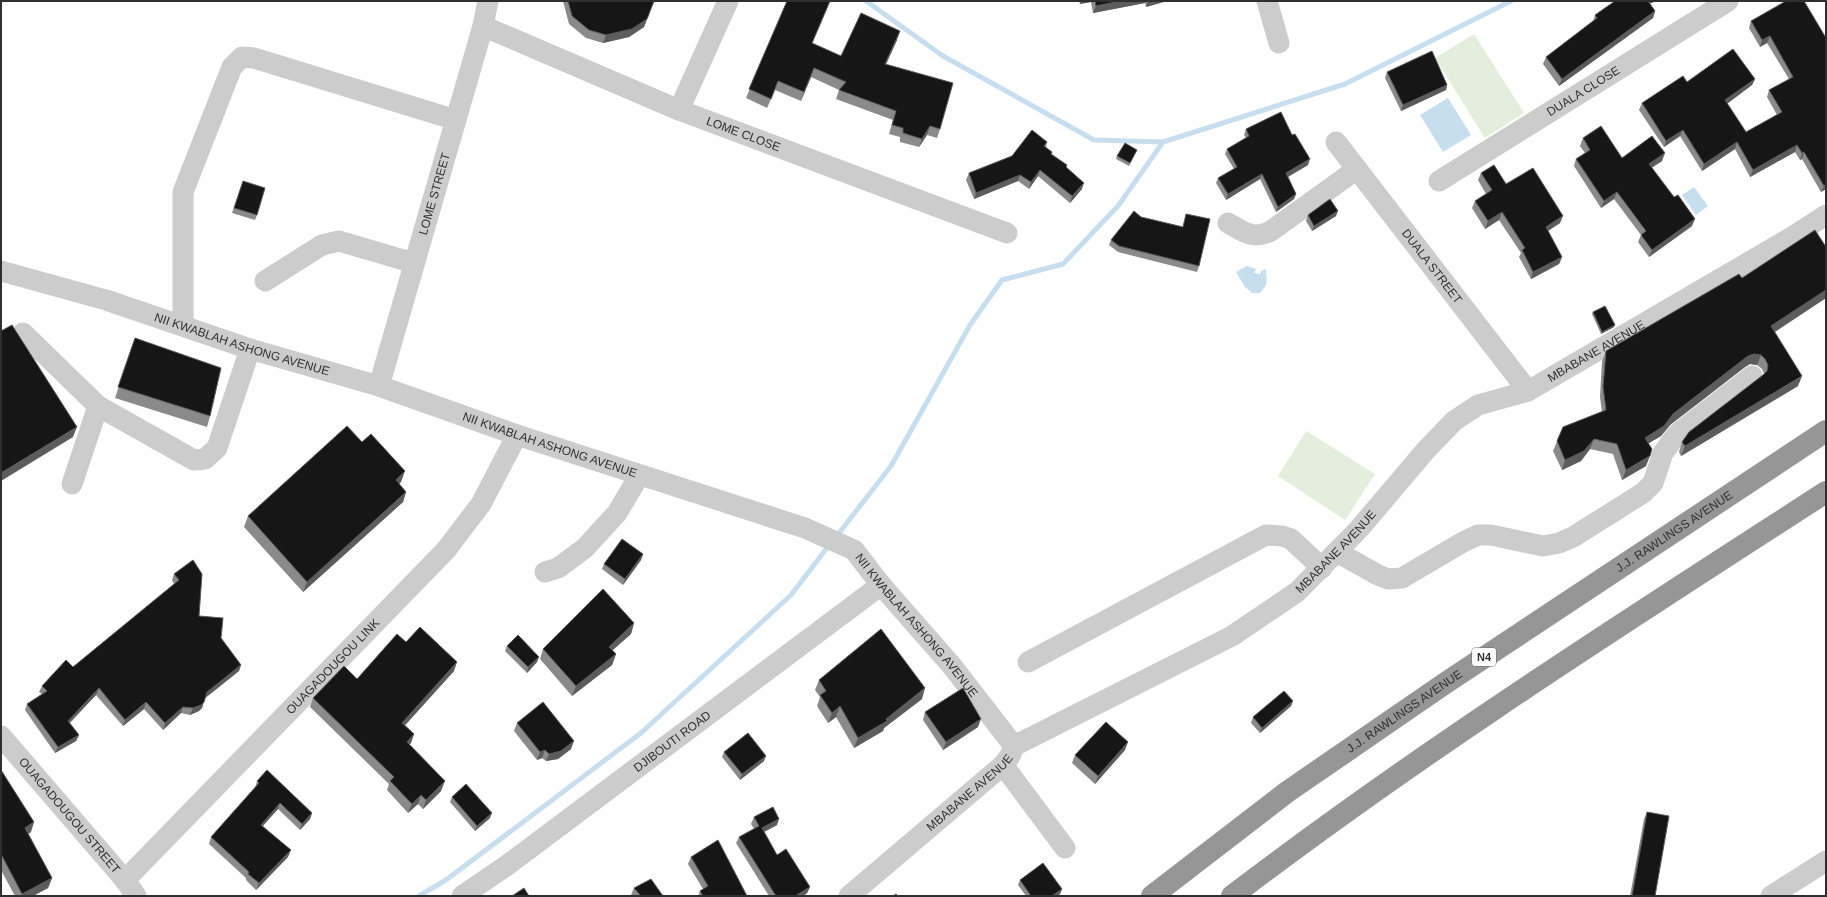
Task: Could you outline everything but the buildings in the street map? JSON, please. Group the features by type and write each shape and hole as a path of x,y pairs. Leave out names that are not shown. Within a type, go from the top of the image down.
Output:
{"highway":[{"name":"J.J. RAWLINGS AVENUE","path":"1152,896 1287,792 1418,702 1826,431"},
{"path":"1232,896 1301,843 1534,681 1826,492"}],"street":[{"name":"LOME STREET","path":"379,386 483,26 488,1"},
{"path":"679,110 728,1"},
{"path":"1268,1 1279,43"},
{"name":"DUALA CLOSE","path":"1439,181 1728,1"},
{"name":"LOME CLOSE","path":"483,26 679,110 1007,233"},
{"path":"183,325 183,192 232,67 242,57 262,60 456,120"},
{"name":"DUALA STREET","path":"1336,142 1528,391"},
{"path":"1228,223 1252,235 1261,236 1271,231 1357,169"},
{"name":"MBABANE AVENUE","path":"849,896 1003,765 1010,756 1014,746 1232,636 1297,592 1359,529 1426,450 1454,421 1478,406 1528,391 1792,238 1826,215"},
{"path":"265,281 322,245 339,241 414,263"},
{"name":"NII KWABLAH ASHONG AVENUE","path":"1,271 106,300 250,348 379,386 639,476 805,528 854,550 881,585 952,666 1014,746"},
{"path":"23,333 98,406 194,460 205,459 216,448 250,348"},
{"path":"1337,552 1388,579 1402,578 1463,542 1478,535 1491,535 1543,546 1559,543 1574,537 1643,492 1653,483 1663,453 1677,434 1752,376"},
{"path":"72,484 98,406"},
{"name":"OUAGADOUGOU LINK","path":"131,888 446,550 481,504 517,435"},
{"path":"544,572 558,568 585,548 617,513 639,476"},
{"path":"1028,662 1266,534 1291,539 1322,568"},
{"name":"DJIBOUTI ROAD","path":"462,896 512,861 881,585"},
{"name":"OUAGADOUGOU STREET","path":"1,736 131,888"},
{"path":"1003,765 1065,848"},
{"path":"1771,896 1826,861"}],"green space":[{"path":"1474,34 1524,113 1485,138 1435,58"},
{"path":"1306,431 1375,474 1345,520 1278,476"}],"water":[{"path":"1448,98 1471,135 1443,152 1420,115"},
{"path":"1694,187 1708,206 1696,215 1682,195"},
{"path":"1247,266 1256,269 1254,273 1260,274 1261,271 1266,269 1266,284 1260,293 1252,293 1245,287 1236,272"}],"waterway":[{"path":"866,1 943,56 1094,140 1163,142"},
{"path":"836,537 891,466 970,325 1002,280 1063,264 1118,206 1163,142 1345,84 1511,1"},
{"path":"419,896 446,880 641,733 791,595 830,544"}]}
